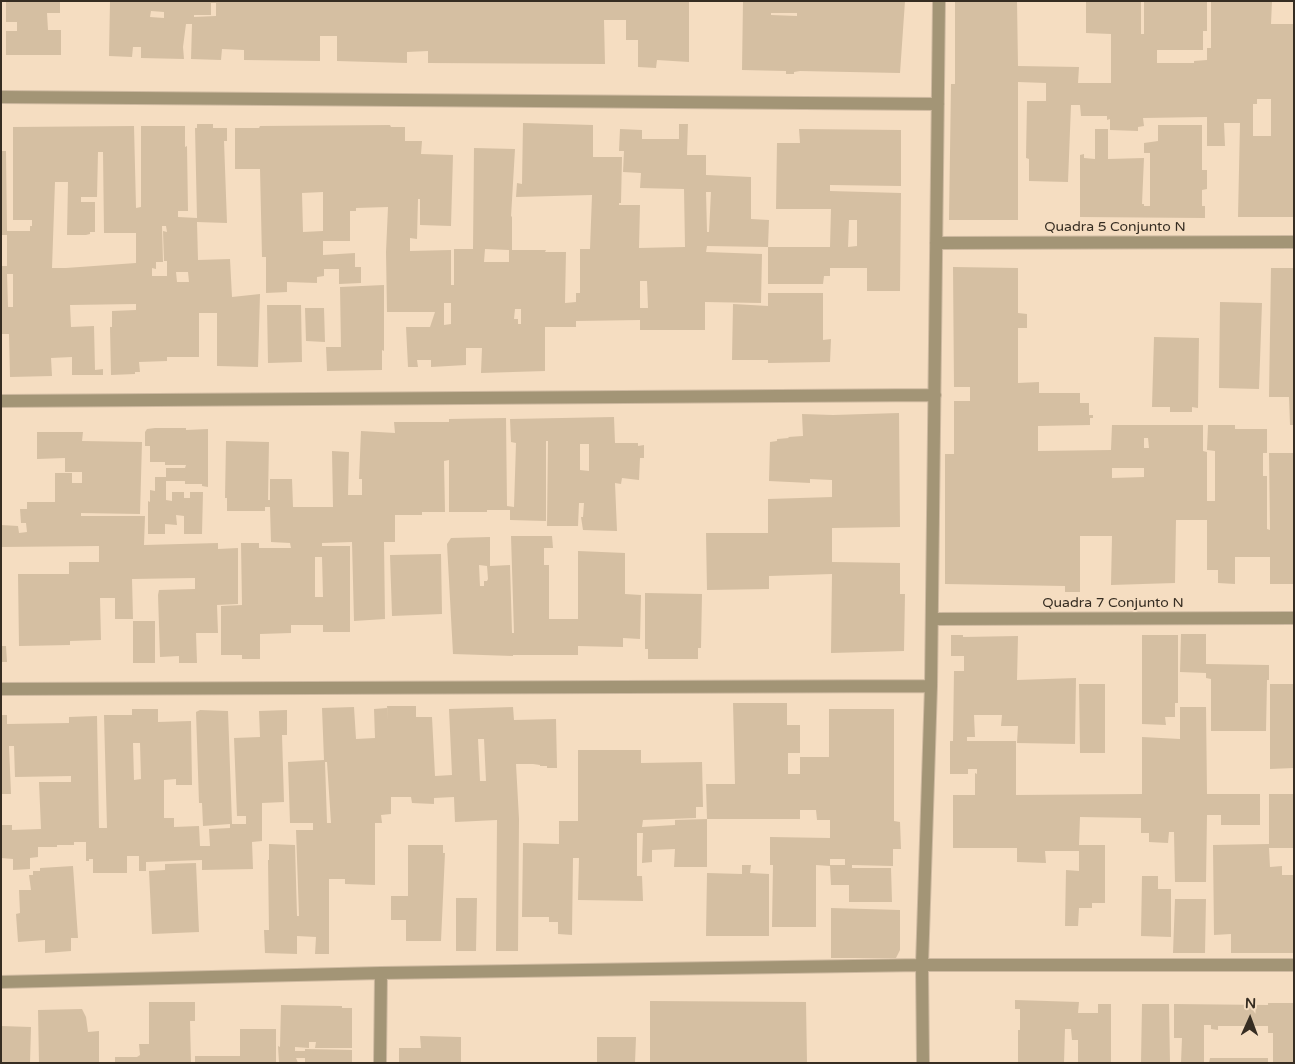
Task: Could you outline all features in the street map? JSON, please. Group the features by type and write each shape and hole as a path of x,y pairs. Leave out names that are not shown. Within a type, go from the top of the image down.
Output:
{"street":[{"path":"923,1063 922,965 931,686 939,1"},
{"path":"1,98 938,104"},
{"name":"Quadra 5 Conjunto N","path":"936,243 1294,242"},
{"path":"1,400 935,395"},
{"name":"Quadra 7 Conjunto N","path":"932,619 1294,618"},
{"path":"1,689 931,686"},
{"path":"1,982 381,973 922,965 1294,965"},
{"path":"380,1063 381,973"}],"building":[{"path":"6,1 60,1 60,13 47,13 48,30 61,30 61,55 6,55 6,31 17,31 17,22 6,22"},
{"path":"110,1 689,1 689,62 657,60 656,68 638,67 638,40 626,40 626,20 604,20 605,64 428,63 428,51 407,52 407,63 337,61 337,36 320,36 320,61 244,60 244,50 222,49 221,60 191,59 192,24 186,24 183,47 184,59 141,58 141,47 133,47 132,57 109,56","holes":["211,3 216,3 216,16 194,17 194,15 211,15","151,11 164,12 164,18 150,17"]},
{"path":"743,1 905,1 900,73 800,71 794,72 794,74 786,74 786,71 742,70","holes":["771,13 797,13 797,16 771,15"]},
{"path":"955,1 1017,1 1018,66 1079,67 1078,83 1111,83 1111,34 1086,33 1086,1 1141,1 1141,34 1144,34 1144,1 1207,1 1207,31 1203,31 1203,50 1157,50 1157,63 1194,63 1194,61 1207,60 1207,48 1211,48 1211,1 1272,1 1271,24 1294,24 1294,217 1238,217 1240,123 1224,123 1225,146 1207,146 1207,117 1143,118 1144,126 1138,127 1138,131 1110,130 1110,119 1107,120 1107,116 1081,116 1080,105 1071,105 1068,182 1029,181 1029,159 1026,158 1027,101 1046,101 1046,83 1018,82 1018,220 949,220 951,84 955,84","holes":["1257,99 1271,99 1271,136 1253,136 1253,104 1257,104"]},
{"path":"523,123 593,125 593,157 622,157 621,203 619,205 640,205 639,248 685,247 684,189 640,188 641,173 623,172 624,151 619,151 620,129 642,130 642,139 679,139 679,124 688,124 687,155 706,155 706,175 751,177 751,219 769,220 768,247 707,246 706,252 762,254 761,303 705,302 705,330 640,330 640,320 576,321 576,327 545,327 545,371 481,373 482,348 466,348 466,365 431,367 431,360 417,360 418,367 408,367 406,327 430,327 435,312 387,312 386,252 388,207 356,208 356,211 350,211 350,241 323,241 323,255 355,253 355,267 361,267 361,283 339,284 339,269 324,269 324,276 317,277 317,283 287,282 287,292 266,293 266,257 262,257 260,169 235,169 235,128 259,128 260,126 390,125 391,127 405,127 405,141 422,141 421,154 453,155 451,226 420,225 420,199 418,199 417,239 410,238 410,251 451,250 451,285 454,285 454,249 473,249 474,148 515,149 511,217 512,250 566,252 565,303 576,302 576,293 580,293 580,249 590,249 592,195 516,197 517,183 522,184","holes":["323,192 323,231 303,232 302,193","706,192 711,192 709,232 707,232","485,249 509,250 509,262 484,262","640,281 647,281 648,308 640,308","444,303 451,303 451,324 444,325","515,309 521,309 521,324 518,324 518,319 514,319"]},
{"path":"197,124 213,124 213,128 227,128 227,141 224,141 227,223 197,222 198,260 230,259 232,297 260,294 258,367 217,366 217,313 199,313 199,357 167,357 167,361 139,362 140,372 111,375 110,327 112,327 112,311 136,310 136,304 70,305 71,327 94,326 95,370 103,369 103,375 72,375 72,357 51,358 52,376 10,377 9,334 1,334 1,266 7,266 7,235 1,235 1,151 6,151 7,231 30,231 30,226 32,226 32,220 13,220 13,127 134,126 136,208 141,207 141,126 185,126 188,211 178,211 178,217 197,218 195,128 197,128","holes":["98,152 103,152 104,233 136,233 136,263 52,268 55,182 68,182 67,235 86,235 90,234 90,232 95,232 95,202 81,202 81,197 97,197","162,226 166,226 167,232 163,231 164,261 167,261 167,276 152,276 152,268 156,269 156,262 163,262","176,272 188,272 189,282 177,282","7,274 13,274 13,307 8,307"]},
{"path":"1158,125 1202,125 1202,170 1207,170 1207,189 1202,190 1202,206 1205,206 1205,218 1080,217 1080,155 1084,154 1084,158 1095,159 1095,129 1108,129 1108,159 1144,158 1142,204 1150,206 1150,153 1144,153 1144,143 1158,141"},
{"path":"799,129 901,130 901,186 830,185 830,191 901,193 900,291 867,291 867,268 830,268 830,276 824,276 823,284 768,284 768,247 830,247 831,209 776,209 777,143 800,143","holes":["849,220 857,220 857,246 848,247"]},
{"path":"953,267 1018,268 1018,313 1027,314 1027,328 1018,328 1018,383 1039,382 1039,393 1080,393 1080,403 1089,403 1089,415 1093,415 1093,418 1090,418 1090,425 1038,426 1038,451 1111,450 1112,425 1203,425 1203,451 1207,452 1207,501 1215,501 1215,451 1207,450 1208,425 1235,425 1235,429 1267,429 1267,453 1263,453 1263,476 1267,476 1267,529 1270,530 1269,453 1294,453 1294,584 1270,584 1270,557 1235,557 1235,584 1218,583 1218,570 1207,570 1207,520 1176,520 1175,583 1111,585 1112,536 1080,536 1080,592 1065,592 1065,586 945,584 945,454 954,454 954,401 970,401 970,387 954,387","holes":["1144,438 1148,438 1149,448 1144,448","1112,468 1144,468 1144,477 1112,478"]},
{"path":"1271,268 1294,268 1294,425 1290,425 1289,397 1269,397"},
{"path":"384,285 384,351 382,350 382,370 327,371 326,347 341,347 340,287"},
{"path":"768,293 823,293 823,340 831,339 830,362 768,363 768,360 732,360 733,304 768,306"},
{"path":"1220,302 1262,303 1259,389 1219,388"},
{"path":"267,305 301,305 302,362 268,363"},
{"path":"305,308 324,308 325,342 306,341"},
{"path":"1154,337 1199,338 1198,408 1192,407 1192,412 1170,412 1170,407 1152,407"},
{"path":"899,413 900,527 832,528 832,562 900,563 900,594 905,594 904,651 831,653 832,574 769,576 769,589 707,590 706,533 768,533 768,499 832,497 832,480 810,479 810,483 769,481 770,442 788,437 803,436 802,414"},
{"path":"614,417 615,443 638,443 638,446 644,445 644,458 640,458 639,480 622,478 621,484 615,483 617,531 583,530 581,517 583,517 584,503 579,503 578,526 547,526 548,441 546,441 546,521 510,520 510,510 449,512 449,460 444,461 445,512 422,512 422,515 395,515 395,542 384,542 385,619 354,621 352,542 322,543 322,546 350,546 350,632 323,632 323,625 291,625 291,633 260,634 260,659 242,659 242,655 221,655 221,606 242,605 241,543 259,543 259,548 291,548 290,543 271,542 270,507 265,507 265,511 227,511 227,498 225,498 226,441 269,442 268,500 270,500 270,479 292,479 293,507 333,507 332,451 349,452 348,495 362,495 362,479 359,479 361,431 395,433 394,422 449,422 449,419 506,418 507,506 514,507 516,443 511,442 510,419","holes":["580,444 589,444 589,471 580,470","315,557 322,557 323,597 315,597"]},
{"path":"147,429 208,429 208,487 202,486 202,484 185,484 185,481 166,481 166,500 172,501 172,492 184,492 184,498 190,498 190,492 203,492 202,534 184,534 184,516 176,515 177,525 165,524 165,534 148,534 148,501 150,502 150,490 155,491 155,477 166,477 166,468 185,468 186,465 165,465 165,462 150,462 150,446 145,446 145,432"},
{"path":"37,432 83,432 82,441 142,442 140,514 81,513 81,516 145,516 144,545 218,543 218,549 238,548 238,604 217,605 218,633 196,633 197,663 179,663 179,656 160,657 158,595 159,590 195,589 195,578 132,579 133,619 115,619 115,598 100,598 101,640 70,641 70,645 19,646 18,574 69,574 69,562 99,562 99,546 1,547 1,525 18,526 19,533 27,532 26,523 21,523 20,509 27,509 27,502 55,502 55,473 72,473 72,483 82,483 82,472 65,472 65,458 37,459"},
{"path":"511,536 552,536 553,548 544,548 544,565 549,565 549,619 578,619 578,551 625,553 625,594 641,595 640,639 623,638 623,647 578,646 578,655 513,656 453,654 447,544 451,538 490,537 490,566 510,565 512,633 514,633","holes":["479,565 487,566 488,579 484,581 484,586 480,586"]},
{"path":"441,554 442,614 392,616 390,555"},
{"path":"645,593 702,594 701,648 698,648 698,659 648,659 648,649 645,649"},
{"path":"133,621 155,621 155,663 133,663"},
{"path":"1181,634 1206,634 1206,664 1269,665 1266,731 1211,731 1211,679 1206,678 1206,673 1180,672"},
{"path":"951,635 963,635 963,637 1018,636 1017,680 1076,678 1075,744 1017,743 1018,726 1001,726 1002,715 974,715 975,737 967,737 967,741 1016,741 1016,795 1142,794 1142,737 1180,739 1180,707 1206,707 1207,794 1260,794 1260,825 1221,825 1221,815 1207,815 1206,882 1175,882 1174,832 1169,832 1168,843 1149,842 1149,833 1141,833 1141,818 1080,817 1079,845 1105,845 1105,903 1092,903 1092,908 1079,908 1078,926 1065,926 1066,870 1079,871 1079,851 1045,851 1046,863 1017,862 1017,848 953,848 953,795 975,795 975,773 977,774 977,769 968,769 968,774 950,774 950,741 953,741 954,671 964,671 964,656 951,656"},
{"path":"1142,635 1178,635 1178,703 1175,703 1175,717 1165,717 1166,725 1142,724"},
{"path":"1,646 6,646 7,662 1,662"},
{"path":"1079,684 1105,684 1105,753 1080,753"},
{"path":"1270,684 1294,684 1294,768 1270,769"},
{"path":"733,703 787,703 787,725 800,725 800,753 788,753 788,774 800,774 800,757 829,757 829,709 894,709 894,821 900,822 901,849 893,849 893,866 852,865 852,868 891,868 892,902 849,902 849,885 831,885 830,866 816,865 816,927 772,927 773,865 770,865 770,837 830,838 830,820 817,820 816,810 800,810 800,819 707,819 706,784 735,784","holes":["830,859 845,859 845,865 830,865"]},
{"path":"387,706 416,706 416,717 432,717 435,776 452,775 449,709 513,707 514,720 556,719 557,768 547,768 547,766 533,764 516,764 519,819 518,951 496,951 497,820 455,822 454,797 434,798 434,804 412,803 411,797 391,797 391,814 381,815 382,823 375,823 375,885 345,884 345,879 329,879 329,954 315,954 316,937 297,936 297,954 265,953 264,930 269,930 269,844 295,845 297,916 299,916 296,830 313,830 313,823 290,823 288,762 324,760 322,708 354,707 356,739 375,738 374,709 387,708 388,721","holes":["478,739 484,739 486,781 480,781","325,762 327,762 331,823 327,823"]},
{"path":"132,709 158,709 158,722 191,721 192,785 176,785 176,779 164,780 164,818 174,818 174,827 199,826 200,846 210,846 209,829 230,828 230,824 203,826 202,803 199,803 196,712 200,710 228,711 232,824 246,824 246,816 237,816 234,738 260,737 259,711 287,710 287,735 282,735 284,802 262,803 262,841 252,842 253,869 202,870 202,860 146,862 146,871 139,871 139,856 127,856 127,873 93,873 93,859 86,861 86,842 74,842 74,845 57,845 57,847 38,847 38,857 30,858 30,869 13,870 13,859 1,858 1,825 12,825 12,830 41,829 39,782 71,782 71,776 15,777 14,746 9,746 11,794 1,794 1,715 7,715 7,724 69,723 69,717 97,716 99,828 107,828 104,715 132,715","holes":["133,743 140,743 141,779 134,780"]},
{"path":"578,750 641,750 641,763 702,762 703,807 696,807 696,818 643,820 642,827 675,825 675,820 707,819 707,867 674,867 675,849 652,850 652,862 642,863 643,833 637,833 637,876 642,876 643,901 578,900 579,858 573,858 572,935 558,934 558,922 549,922 549,917 522,917 523,843 559,844 559,821 578,821"},
{"path":"1269,794 1294,794 1293,848 1269,848 1270,867 1282,866 1282,875 1294,875 1294,953 1231,953 1231,934 1214,935 1213,845 1269,844"},
{"path":"408,845 443,845 443,853 445,853 441,941 406,941 406,920 391,920 391,896 408,896"},
{"path":"196,863 199,932 152,934 149,871 165,870 165,864"},
{"path":"742,865 751,865 750,873 769,874 769,936 706,936 707,873 742,874"},
{"path":"73,866 78,938 71,938 71,951 45,953 45,940 18,942 16,914 20,913 19,890 31,890 29,875 33,875 33,871 40,871 40,868"},
{"path":"1142,876 1158,876 1158,889 1171,889 1171,937 1141,936"},
{"path":"456,898 477,898 476,951 456,951"},
{"path":"1175,899 1206,899 1205,953 1173,953"},
{"path":"831,908 900,910 900,950 896,958 831,958"},
{"path":"1015,1000 1079,1002 1078,1013 1098,1013 1098,1004 1111,1004 1111,1063 1078,1063 1078,1040 1072,1040 1071,1029 1065,1029 1064,1063 1018,1063 1020,1009 1015,1009"},
{"path":"650,1001 806,1002 807,1063 650,1063"},
{"path":"149,1002 195,1002 195,1021 190,1021 191,1063 115,1063 115,1057 137,1057 140,1055 139,1044 149,1044"},
{"path":"1268,1003 1294,1003 1294,1063 1273,1063 1273,1033 1268,1033 1268,1026 1218,1026 1218,1030 1211,1029 1211,1025 1204,1025 1204,1063 1181,1063 1182,1038 1174,1038 1174,1004 1268,1005"},
{"path":"1142,1004 1169,1004 1170,1063 1141,1063"},
{"path":"281,1005 342,1006 342,1008 352,1008 352,1048 315,1048 316,1042 309,1042 309,1048 295,1047 295,1051 305,1051 305,1049 352,1050 352,1063 305,1063 305,1058 296,1058 298,1063 279,1063 278,1046 280,1047"},
{"path":"82,1009 86,1017 88,1032 99,1031 99,1063 39,1063 38,1010"},
{"path":"1,1026 31,1027 30,1063 1,1063"},
{"path":"240,1029 276,1029 276,1063 195,1063 195,1056 240,1056"},
{"path":"420,1036 461,1037 461,1063 399,1063 399,1048 421,1048"},
{"path":"597,1037 636,1037 635,1063 597,1063"},
{"path":"1210,1058 1268,1058 1268,1063 1209,1063"}]}
